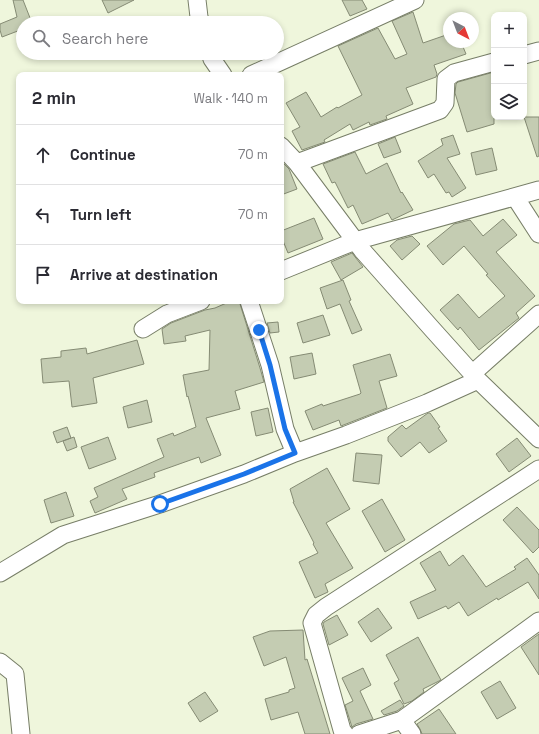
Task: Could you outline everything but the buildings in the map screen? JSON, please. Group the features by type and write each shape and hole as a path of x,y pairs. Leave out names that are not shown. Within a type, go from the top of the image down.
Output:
{"street":[{"path":"197,0 199,16"},
{"path":"284,60 415,0"},
{"path":"527,54 539,51"},
{"path":"213,60 222,72"},
{"path":"258,72 284,60"},
{"path":"297,163 440,110 445,104 446,79 454,73 491,63"},
{"path":"284,149 297,163 355,241 433,330 476,376 539,439"},
{"path":"284,270 355,241 539,190"},
{"path":"514,197 539,234"},
{"path":"143,329 167,314 193,304"},
{"path":"250,304 270,365 285,429 295,453"},
{"path":"0,573 63,536 237,477 295,453 346,435 427,403 476,376 539,314"},
{"path":"345,734 342,730 312,623 316,615 326,607 539,469"},
{"path":"359,734 402,720 539,621"},
{"path":"0,662 15,674 21,734"},
{"path":"402,720 412,734"}],"route":[{"path":"160,504 244,474 295,453 285,429 270,365 259,330"}]}
